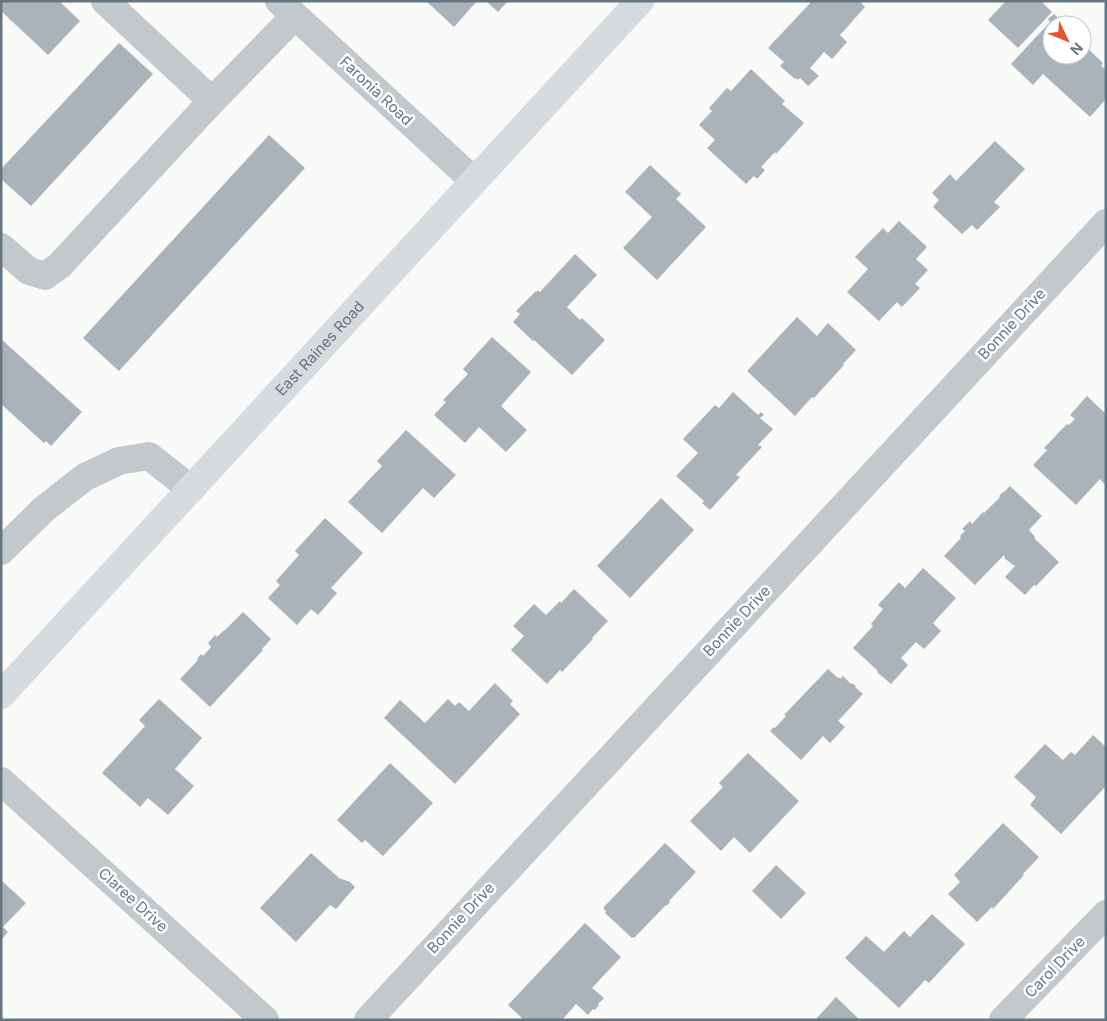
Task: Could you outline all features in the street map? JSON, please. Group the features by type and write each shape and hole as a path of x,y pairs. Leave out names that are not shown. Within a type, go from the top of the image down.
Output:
{"main road":[{"name":"East Raines Road","path":"1,695 640,1"}],"street":[{"path":"105,1 212,101"},
{"path":"1,247 29,271 45,276 60,265 212,101 287,9"},
{"name":"Faronia Road","path":"287,9 474,182"},
{"name":"Bonnie Drive","path":"368,1020 1106,223"},
{"path":"1,551 44,510 84,477 119,461 149,456 191,489"},
{"name":"Claree Drive","path":"1,781 265,1020"},
{"name":"Carol Drive","path":"1003,1020 1105,916"}],"building":[{"path":"1,1 59,1 80,21 48,55 1,11"},
{"path":"426,1 477,1 454,27"},
{"path":"486,1 508,1 498,12"},
{"path":"812,1 859,1 865,7 840,35 847,42 832,59 824,52 810,68 819,76 808,86 800,78 798,80 795,79 780,66 784,62 768,48"},
{"path":"1006,1 1041,1 1052,12 1049,15 1042,15 1042,23 1018,48 988,20"},
{"path":"1042,31 1042,65 1092,65 1092,53 1103,63 1101,66 1106,70 1106,99 1090,117 1043,74 1033,85 1011,64"},
{"path":"119,43 153,74 31,206 1,179 1,169"},
{"path":"751,69 785,101 782,104 804,123 776,154 775,152 761,167 765,170 757,179 754,176 746,184 707,148 715,140 699,125 712,111 709,108 727,88 731,91"},
{"path":"269,135 305,168 119,371 83,338"},
{"path":"995,141 1025,169 994,202 1000,207 977,230 972,225 962,234 933,207 939,200 932,193 950,174 956,181"},
{"path":"650,165 681,194 676,199 706,227 657,280 623,248 652,217 625,192"},
{"path":"899,221 927,247 916,259 928,270 915,284 920,288 902,307 897,302 879,321 847,292 868,269 855,257 883,228 888,233"},
{"path":"575,254 597,275 567,307 580,320 582,318 605,340 572,375 513,322 520,314 516,311 536,291 540,292"},
{"path":"797,317 817,336 828,323 856,350 814,398 812,397 795,416 747,371"},
{"path":"492,337 531,372 501,406 527,430 506,452 479,427 465,443 434,415 446,402 443,400 468,374 463,369"},
{"path":"1,339 82,412 51,446 46,441 44,443 1,404"},
{"path":"733,392 758,415 761,412 764,415 760,418 773,429 758,445 762,447 736,475 740,477 710,510 702,503 704,501 676,476 698,453 683,439 715,405 719,408"},
{"path":"1087,396 1106,414 1106,482 1104,484 1100,479 1076,505 1033,465 1047,450 1044,448 1067,424 1069,425 1075,419 1070,415"},
{"path":"406,430 456,475 434,498 423,488 382,533 348,502 382,466 377,461"},
{"path":"1010,486 1042,516 1027,532 1029,530 1034,538 1059,562 1025,595 1005,577 1015,566 1004,558 1004,555 975,585 944,556 961,538 960,536 965,531 962,529 970,521 972,524"},
{"path":"661,498 694,530 630,598 597,566"},
{"path":"325,518 363,553 331,588 337,593 318,615 311,609 297,625 268,598 280,585 276,581 299,555 295,551"},
{"path":"923,568 956,598 933,623 941,631 924,649 916,642 901,658 908,665 891,684 853,648 873,626 871,624 883,609 878,605 899,582 905,588"},
{"path":"574,589 608,621 562,672 560,670 547,684 511,650 524,636 513,626 534,604 546,615"},
{"path":"243,612 271,639 210,707 180,679 198,660 201,654 203,656 211,647 208,643 215,635 217,637"},
{"path":"828,669 840,679 843,676 863,694 838,721 845,727 830,743 823,736 801,760 770,731 775,728 786,716 784,715"},
{"path":"495,683 513,701 510,704 520,714 455,784 384,718 400,700 425,723 448,699 455,706 459,702 469,711"},
{"path":"159,699 202,738 175,769 194,786 168,815 148,798 140,807 102,773 145,726 139,720"},
{"path":"1093,735 1106,747 1106,786 1061,834 1030,805 1036,797 1014,777 1045,744 1063,760 1071,752 1075,755"},
{"path":"748,753 799,801 750,853 734,837 721,851 690,821 723,787 719,783"},
{"path":"390,763 433,803 383,856 365,840 362,843 337,820"},
{"path":"1003,823 1039,857 993,909 992,907 977,922 948,894 960,882 954,875"},
{"path":"665,843 696,872 669,901 667,906 632,938 605,913 606,911 603,908"},
{"path":"311,853 339,878 350,882 355,887 336,909 330,905 296,942 260,908"},
{"path":"776,865 806,893 781,919 752,891"},
{"path":"1,880 26,903 3,927 8,932 1,940"},
{"path":"932,914 965,944 929,983 925,980 899,1008 845,958 866,936 884,952 904,931 910,937"},
{"path":"585,923 621,957 592,988 604,998 595,1010 593,1009 588,1015 576,1004 562,1020 524,1020 508,1005"},
{"path":"836,997 860,1020 815,1020"}]}
